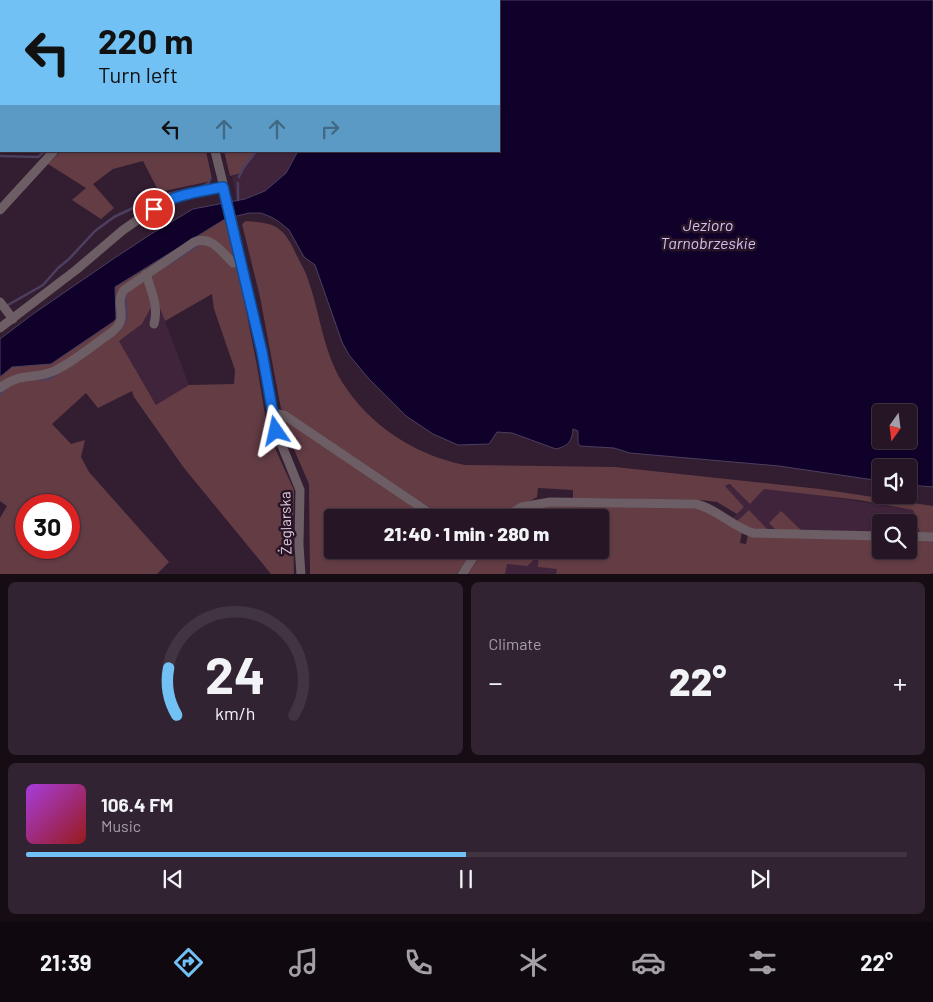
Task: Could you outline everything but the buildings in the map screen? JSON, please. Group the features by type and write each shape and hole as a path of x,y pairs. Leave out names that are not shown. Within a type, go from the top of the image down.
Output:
{"street":[{"path":"0,210 53,152"},
{"name":"Żeglarska","path":"215,152 262,352 272,414 281,445 300,490 299,546 301,574"},
{"path":"0,328 123,230 162,203 195,192 224,191"},
{"path":"0,388 12,379 44,374 56,370 112,332 122,320 120,300 122,293 146,274 202,239 212,243 233,263 241,263"},
{"path":"146,274 157,310 154,324"},
{"path":"0,302 13,319"},
{"path":"272,414 284,415 424,509"},
{"path":"517,509 550,502 696,504 741,529 760,534 872,536"},
{"path":"917,536 933,537"},
{"path":"462,574 472,559"}],"shaded area":[{"path":"60,152 206,152 212,179 207,182 159,192 143,161 113,169 93,184 114,208 101,219 72,200 86,188 48,164"},
{"path":"224,152 257,152 241,173 230,176"},
{"path":"257,152 297,152 286,173 271,187 253,197 237,201 232,176 241,173"},
{"path":"225,219 238,269 268,433 294,490 294,574 271,574 184,468 134,397 132,391 98,408 86,393 52,424 71,444 85,440 81,457 89,472 169,562 157,574 0,574 0,518 7,506 0,501 0,377 12,367 51,364 116,319 115,287","holes":["212,294 214,309 235,370 234,384 189,385 156,405 119,341 142,324 156,298 165,321"]},
{"path":"246,221 263,223 272,225 282,231 289,240 306,274 330,356 342,382 353,398 380,425 411,446 429,454 465,465 615,467 820,489 872,497 872,502 764,489 750,504 730,484 725,486 744,507 737,514 717,502 701,500 573,498 573,490 538,488 537,497 510,509 432,509 281,409 260,297 242,224"},
{"path":"156,297 189,385 157,406 119,341 142,324"},
{"path":"283,418 417,509 324,509 324,559 467,559 457,574 310,574 309,484 286,431"},
{"path":"724,486 744,486 805,493 913,510 914,514 872,514 872,532 752,528 732,519 744,507"},
{"path":"881,504 917,504 933,506 933,533 920,533 917,514 914,514 913,510"},
{"path":"542,506 698,507 742,532 740,543 746,544 748,534 872,539 872,559 917,559 917,539 933,540 933,573 556,574 557,569 538,567 538,559 609,559 609,509 540,509"},
{"path":"749,510 769,531 753,529 736,522"},
{"path":"781,511 802,531 777,531 769,523"},
{"path":"478,559 535,559 527,566 507,564 505,574 468,574"},
{"path":"480,559 576,559 574,574 471,574"}],"water":[{"name":"Jezioro Tarnobrzeskie","path":"500,0 933,0 933,487 917,486 917,459 872,459 872,480 779,466 630,453 614,448 580,446 578,443 578,431 573,429 569,443 556,449 512,433 497,432 489,444 458,445 433,434 406,416 369,379 349,355 342,342 315,265 304,257 289,230 278,221 261,213 249,213 225,219 115,287 116,319 51,364 12,367 0,377 0,339 33,314 151,234 193,209 245,199 265,191 286,173 297,152 500,152"}],"waterway":[{"path":"0,156 38,157 44,152"},
{"path":"239,177 243,168 255,152"},
{"path":"201,187 208,184 210,179"},
{"path":"238,183 238,200"},
{"path":"140,215 135,207 135,202 193,188"},
{"path":"8,305 43,285 95,231 114,217 135,207"},
{"path":"168,265 198,245"},
{"path":"116,333 125,321 125,295"},
{"path":"38,380 50,378 60,372"},
{"path":"0,394 5,389"}],"route":[{"path":"154,209 178,196 223,187 262,352 276,431"}]}
